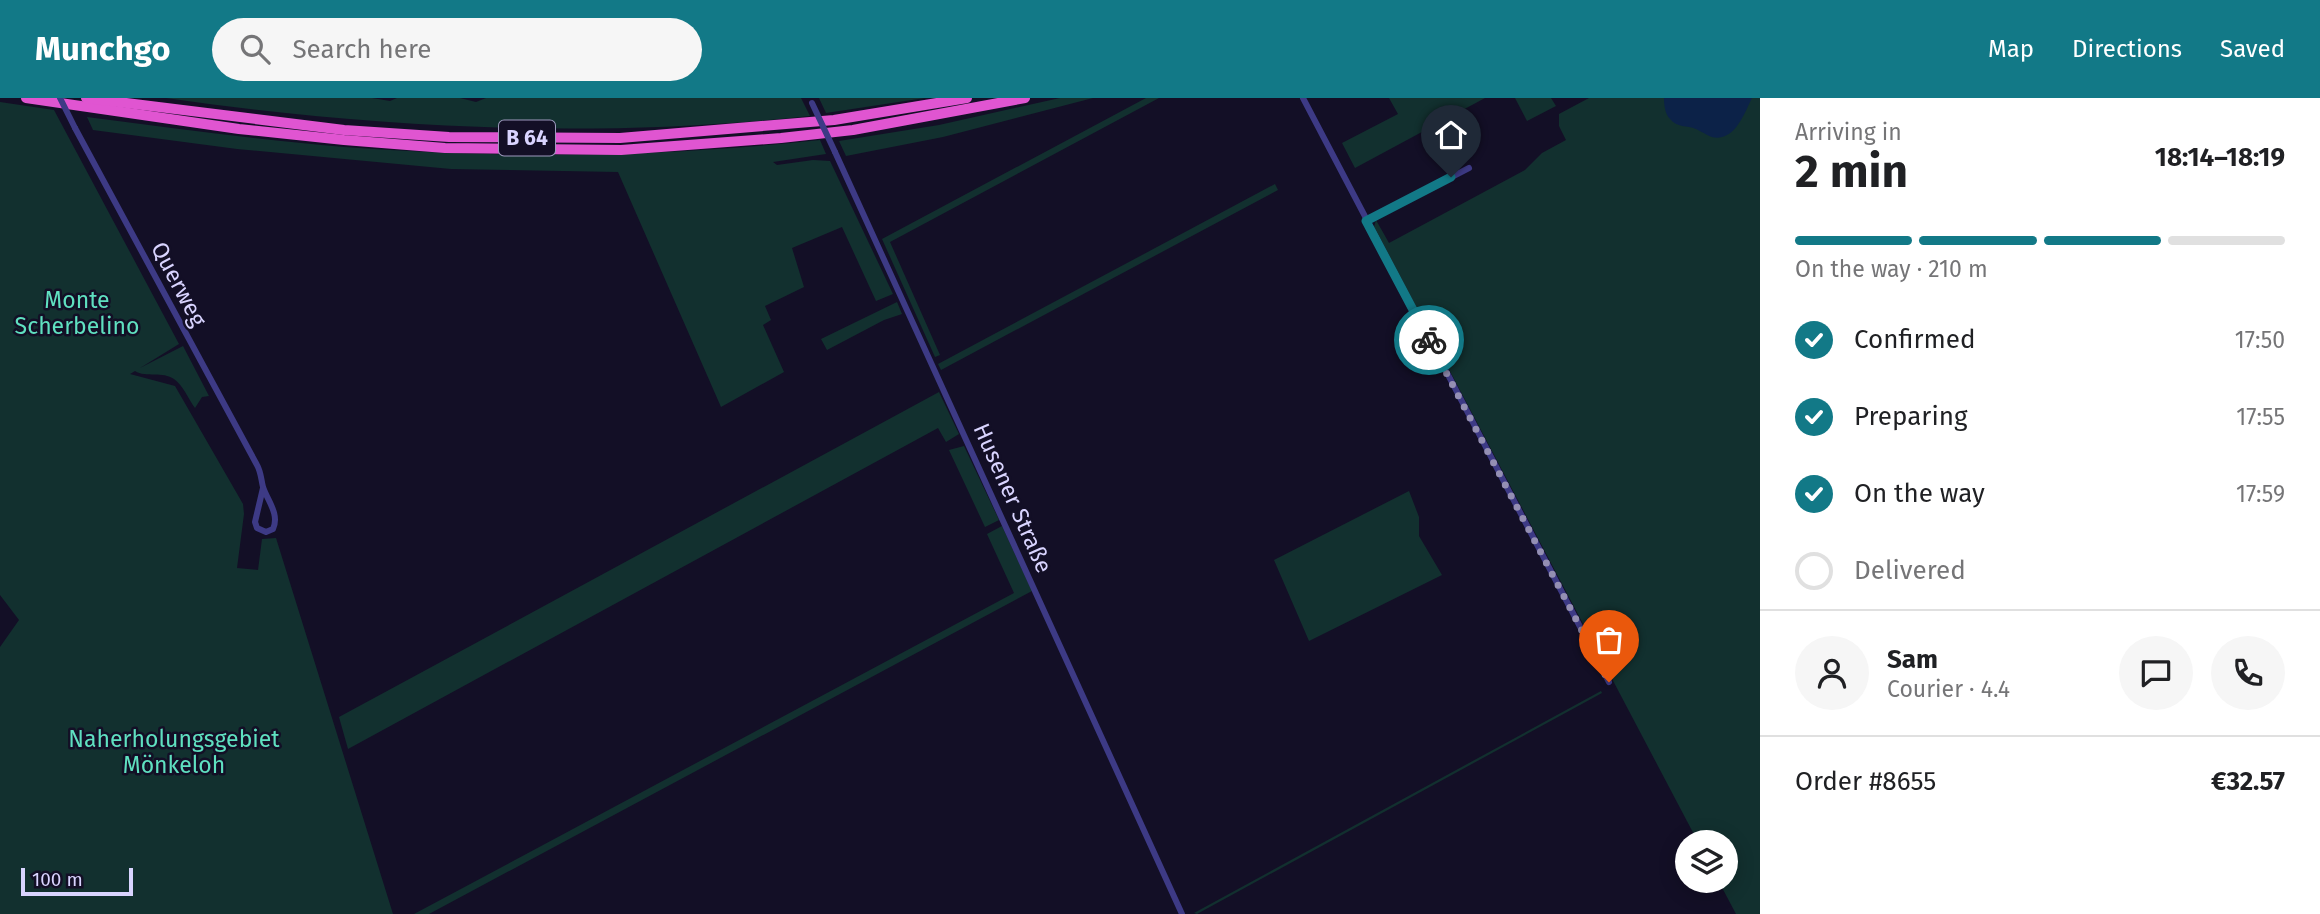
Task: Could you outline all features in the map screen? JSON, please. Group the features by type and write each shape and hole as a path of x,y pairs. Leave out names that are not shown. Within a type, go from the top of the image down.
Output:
{"highway":[{"name":"B 64","path":"26,98 239,129 344,140 445,148 621,150 853,130 1025,98"},
{"name":"B 64","path":"86,98 344,130 449,137 620,138 785,126 967,98"}],"street":[{"name":"Querweg","path":"60,98 257,465 263,488 255,522 259,530 266,532 273,529 276,519 263,488"},
{"path":"1303,98 1609,682"},
{"name":"Husener Straße","path":"811,100 1182,914"},
{"path":"1366,221 1469,167"}],"green space":[{"path":"166,98 372,98 390,101 397,98 460,98 476,102 486,98 801,98 810,116 649,127 487,127 326,117"},
{"path":"819,98 925,98 826,113"},
{"path":"1060,98 1093,98 943,137 846,156 839,141 939,125"},
{"path":"1146,98 1159,98 890,242 940,355 935,357 882,239"},
{"path":"1389,98 1485,98 1355,168 1342,143 1398,114"},
{"path":"1515,98 1551,98 1556,106 1527,121"},
{"path":"1589,98 1760,98 1760,914 1736,914 1725,893 1738,893 1738,830 1692,830 1374,227 1376,220 1389,243 1525,170 1542,153 1566,140 1559,126 1559,114"},
{"path":"0,102 54,110 179,344 140,368 183,346 209,396 202,397 195,408 174,379 135,371 130,374 175,386 243,504 237,568 258,570 262,539 276,538 393,914 0,914 0,647 19,620 0,595"},
{"path":"87,117 312,144 404,151 523,155 702,150 820,140 826,154 773,162 777,165 813,160 830,161 893,294 876,301 842,227 792,248 804,287 765,306 771,320 763,325 784,372 721,407 618,172 451,169 237,149 93,130"},
{"path":"1275,184 1278,190 941,370 938,364"},
{"path":"897,302 902,314 884,320 827,350 821,339"},
{"path":"939,392 959,434 946,442 938,428 348,749 339,717"},
{"path":"964,446 999,520 985,527 949,450"},
{"path":"1409,491 1419,517 1419,536 1442,575 1309,641 1274,560"},
{"path":"1002,526 1032,591 429,914 414,914 1014,593 987,534"},
{"path":"1601,691 1602,693 1197,914 1194,913"}],"water":[{"path":"1664,98 1752,98 1735,128 1718,138 1673,122 1666,112"}],"way so far":[{"path":"1429,340 1609,682"}],"route":[{"path":"1429,340 1366,221 1451,177"}],"park label":[{"name":"Monte Scherbelino","path":"77,313"},
{"name":"Naherholungsgebiet Mönkeloh","path":"174,752"}]}
